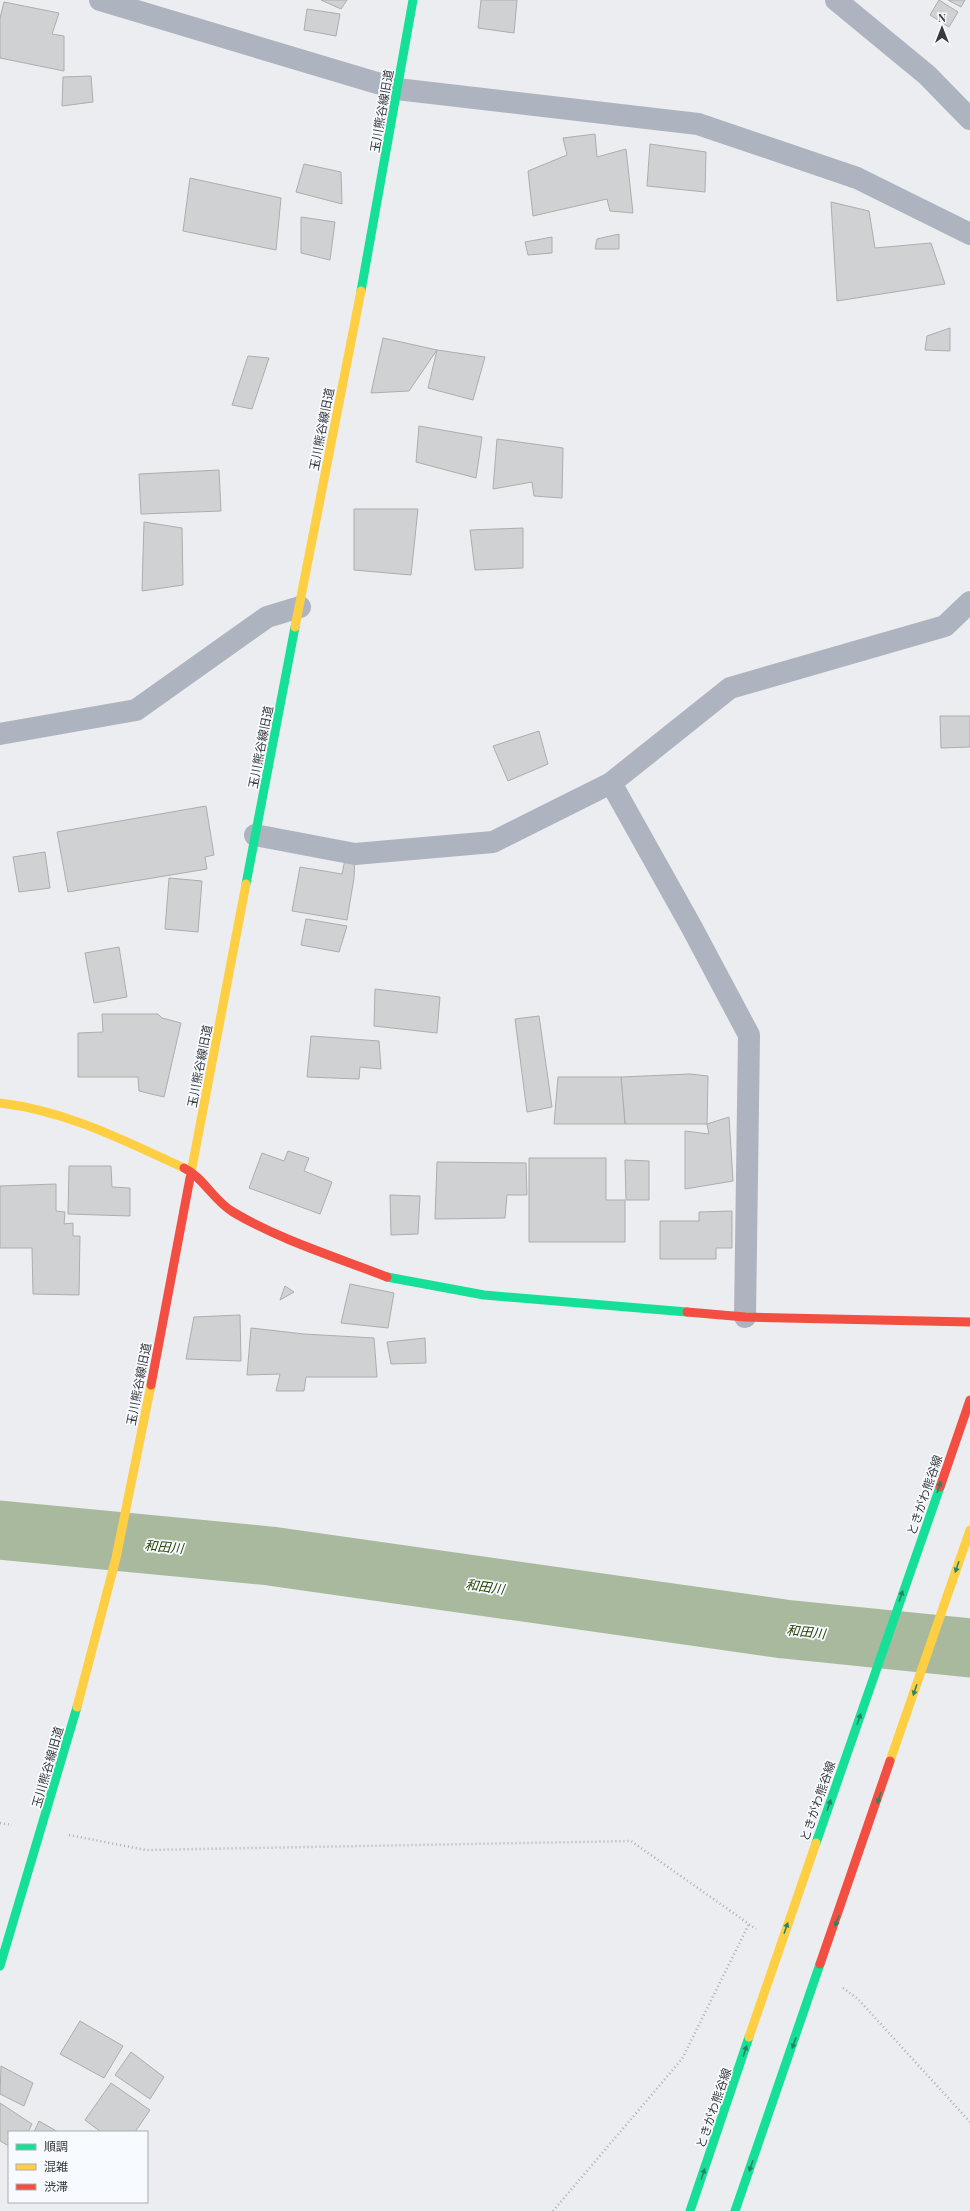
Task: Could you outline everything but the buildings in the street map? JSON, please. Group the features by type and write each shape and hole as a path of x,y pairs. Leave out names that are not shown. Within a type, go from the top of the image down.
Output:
{"street":[{"path":"100,0 397,89 698,124 857,178 970,234"},
{"name":"玉川熊谷線旧道","path":"0,1966 42,1830 113,1573 129,1499 255,834 375,216 413,0"},
{"path":"836,0 927,75 970,119"},
{"path":"255,834 355,854 494,842 611,783 730,688 945,626 970,602"},
{"path":"0,734 136,710 267,617 300,607"},
{"path":"611,783 691,926 749,1035 745,1317"},
{"path":"0,1103 24,1106 92,1125 191,1171 221,1205 253,1224 391,1279 484,1295 745,1317 970,1322"},
{"name":"ときがわ熊谷線","path":"690,2211 780,1945 970,1400"},
{"path":"735,2211 892,1761 970,1530"}],"path":[{"path":"0,1823 146,1850 631,1840 780,1945"},
{"path":"553,2211 682,2059 749,1924"},
{"path":"819,1971 858,1999 970,2122"}],"waterway":[{"name":"和田川","path":"0,1530 270,1556 784,1629 970,1648"}],"traffic: fast":[{"path":"361,291 413,0"},
{"path":"246,884 295,627"},
{"path":"387,1277 484,1295 687,1312"},
{"path":"816,1843 940,1487"},
{"path":"0,1966 77,1707"},
{"path":"735,2211 820,1964"},
{"path":"690,2211 749,2037"}],"traffic: slow":[{"path":"295,627 361,291"},
{"path":"190,1178 246,884"},
{"path":"0,1103 25,1107 72,1120 117,1137 184,1168"},
{"path":"77,1707 116,1558 151,1385"},
{"path":"890,1761 970,1530"},
{"path":"749,2037 816,1843"}],"traffic: jam":[{"path":"184,1168 197,1177 226,1207 251,1222 308,1248 387,1277"},
{"path":"151,1385 190,1178"},
{"path":"687,1312 745,1317 970,1322"},
{"path":"940,1487 970,1400"},
{"path":"820,1964 890,1761"}]}
